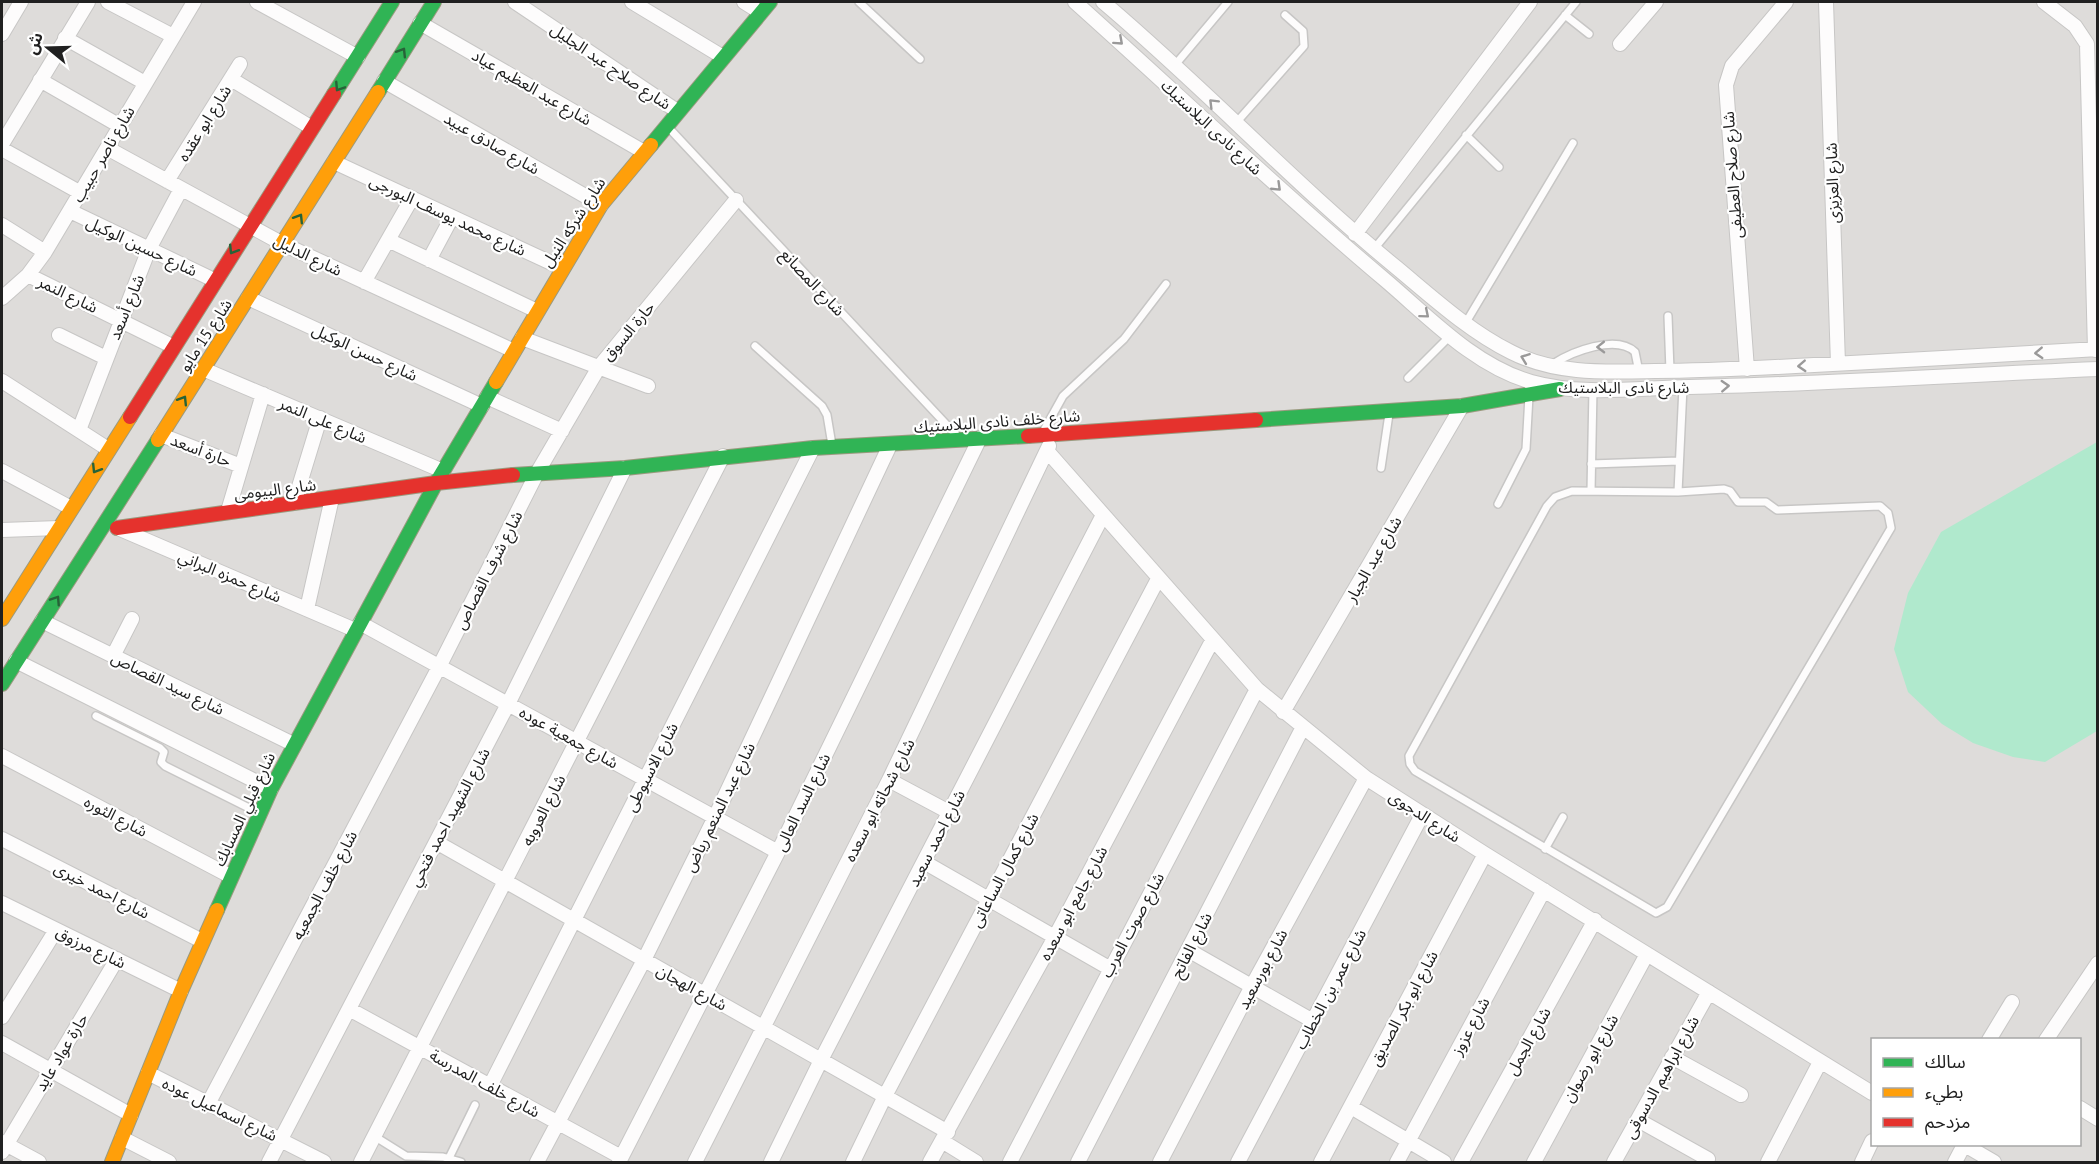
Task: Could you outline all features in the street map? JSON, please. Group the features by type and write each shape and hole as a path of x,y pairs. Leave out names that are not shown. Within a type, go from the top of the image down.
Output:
{"street":[{"path":"2,144 88,2"},
{"path":"108,2 173,36"},
{"name":"شارع ناصر حبيب","path":"2,298 28,275 45,252 194,2"},
{"path":"257,2 358,57"},
{"name":"شارع 15 مايو","path":"2,619 172,346 392,2"},
{"name":"شارع 15 مايو","path":"2,684 42,621 111,525 161,435 434,2"},
{"name":"شارع صلاح عبد الجليل","path":"515,2 677,111"},
{"path":"632,2 723,57"},
{"path":"744,2 760,12"},
{"name":"شارع شركه النيل","path":"436,483 601,205 770,2"},
{"name":"شارع نادى البلاستيك","path":"1075,2 1289,199 1474,354 1500,370 1560,388 1593,389 2097,369"},
{"name":"شارع نادى البلاستيك","path":"1103,2 1175,65 1235,124 1355,234 1465,324 1511,353 1550,366 1601,372 1638,372 1747,369 2096,350"},
{"path":"1355,234 1530,2"},
{"path":"1620,44 1656,2"},
{"name":"شارع صلاح العطيفى","path":"1747,369 1726,85 1732,66 1786,2"},
{"name":"شارع العزيزى","path":"1826,2 1838,364"},
{"path":"2044,2 2076,26 2087,44 2096,350"},
{"path":"2,4 18,7 2,34"},
{"name":"شارع عبد العظيم عياد","path":"420,23 644,152"},
{"path":"65,38 145,83"},
{"name":"شارع ابو عقده","path":"167,181 240,64"},
{"path":"231,79 312,128"},
{"path":"40,80 120,126"},
{"name":"شارع صادق عبيد","path":"384,81 601,205"},
{"name":"شارع الدليل","path":"107,148 283,244 514,351"},
{"path":"2,149 81,193"},
{"name":"شارع محمد يوسف البورجى","path":"334,162 562,268"},
{"name":"شارع أسعد","path":"79,430 149,249 181,189"},
{"path":"364,282 412,198"},
{"name":"حارة السوق","path":"537,473 598,367 736,200"},
{"name":"شارع حسين الوكيل","path":"70,212 214,280"},
{"path":"429,260 452,217"},
{"path":"2,225 45,252"},
{"path":"388,240 537,311"},
{"name":"شارع النمر","path":"28,275 172,346"},
{"name":"شارع حسن الوكيل","path":"249,298 485,402 562,431"},
{"path":"59,335 106,358"},
{"path":"522,338 648,386"},
{"name":"شارع على النمر","path":"203,369 444,471"},
{"path":"2,381 108,449"},
{"name":"شارع خلف نادى البلاستيك","path":"436,483 537,473 625,468 813,448 890,445 1462,406 1560,388"},
{"path":"228,511 263,394"},
{"name":"شارع عبد الجبار","path":"1283,712 1462,406"},
{"path":"294,502 320,418"},
{"name":"شارع شحاته ابو سعده","path":"695,1162 889,780 1048,452 1047,434"},
{"name":"حارة أسعد","path":"161,435 241,466"},
{"name":"شارع السد العالى","path":"620,1160 778,852 980,438"},
{"name":"شارع عبد المنعم رياض","path":"537,1162 644,960 715,817 890,445"},
{"name":"شارع الاسيوطى","path":"490,1086 813,448"},
{"name":"شارع الدجوى","path":"1048,452 1212,641 1257,689 1366,778 1422,815 1871,1092"},
{"name":"شارع العروبه","path":"361,1162 723,456"},
{"name":"شارع الشهيد احمد فتحي","path":"269,1162 508,704 625,468"},
{"path":"2,471 71,508"},
{"name":"شارع شرف القصاص","path":"439,667 537,473"},
{"name":"شارع البيومى","path":"111,525 436,483"},
{"name":"شارع قبلي المسابك","path":"112,1162 202,941 271,789 293,744 436,483"},
{"path":"307,609 332,498"},
{"name":"شارع احمد سعيد","path":"771,1162 821,1060 1103,515"},
{"name":"شارع حمزه البراني","path":"111,525 307,609 357,627"},
{"path":"2,530 59,528"},
{"name":"شارع كمال الساعاتى","path":"853,1162 988,899 1158,579"},
{"path":"113,656 132,619"},
{"name":"شارع سيد القصاص","path":"42,621 293,744"},
{"name":"شارع جمعية عوده","path":"357,627 439,667 778,852"},
{"name":"شارع جامع ابو سعده","path":"930,1162 1054,937 1212,641"},
{"path":"16,661 271,789"},
{"name":"شارع خلف الجمعيه","path":"208,1104 439,667"},
{"name":"شارع صوت العرب","path":"1011,1162 1109,968 1257,689"},
{"name":"شارع الفاتح","path":"1078,1162 1304,727"},
{"name":"شارع الثوره","path":"2,756 230,876"},
{"name":"شارع بورسعيد","path":"1160,1162 1252,986 1366,778"},
{"path":"889,780 949,812"},
{"name":"شارع عمر بن الخطاب","path":"1238,1162 1422,815"},
{"name":"شارع احمد خيرى","path":"2,839 202,941"},
{"name":"شارع الهجان","path":"436,842 885,1096 945,1136 976,1162"},
{"name":"شارع ابو بكر الصديق","path":"1322,1162 1485,854"},
{"path":"924,862 1109,968"},
{"name":"شارع عزوز","path":"1397,1162 1544,890"},
{"name":"شارع مرزوق","path":"2,903 181,991"},
{"name":"شارع الجمل","path":"1461,1162 1595,920"},
{"path":"2,1017 56,930"},
{"path":"1188,950 1313,1021"},
{"name":"شارع ابو رضوان","path":"1534,1162 1647,954"},
{"name":"حارة عواد عايد","path":"3,1146 117,959"},
{"path":"2047,1038 2097,963"},
{"name":"شارع ابراهيم الدسوقى","path":"1614,1162 1709,992"},
{"path":"1990,1038 2013,1002"},
{"name":"شارع خلف المدرسة","path":"349,1009 558,1123 620,1160"},
{"path":"2,1043 131,1115"},
{"path":"1672,1057 1741,1095"},
{"path":"1768,1162 1821,1062"},
{"name":"شارع اسماعيل عوده","path":"148,1073 324,1162"},
{"path":"1351,1107 1444,1162"},
{"path":"2081,1109 2097,1119"},
{"path":"1638,1120 1708,1160"},
{"path":"122,1138 169,1162"},
{"path":"1862,1162 1871,1143"},
{"path":"3,1146 39,1162"},
{"path":"1955,1162 1963,1146"},
{"path":"1966,1146 1994,1162"}],"lane":[{"path":"860,2 920,59"},
{"path":"1175,65 1228,2"},
{"path":"1374,249 1576,2"},
{"path":"1235,124 1304,46 1303,31 1286,15"},
{"path":"1565,15 1589,34"},
{"name":"شارع المصانع","path":"666,125 959,439"},
{"path":"1466,135 1499,167"},
{"path":"1465,324 1573,143"},
{"path":"1047,434 1063,396 1124,339 1166,284"},
{"path":"1668,316 1670,371"},
{"path":"1407,378 1451,335"},
{"path":"754,346 825,410 832,447"},
{"path":"1550,366 1583,348 1624,346 1635,352 1638,372"},
{"path":"1678,492 1683,387"},
{"path":"1591,491 1593,389"},
{"path":"1498,504 1526,449 1529,394"},
{"path":"1381,468 1389,411"},
{"path":"1591,464 1679,461"},
{"path":"1727,489 1738,502 1766,502 1777,510 1875,505 1888,513 1892,528 1667,908 1660,912 1652,912 1415,771 1410,765 1409,756 1550,501 1566,492 1591,491 1678,492 1727,489"},
{"path":"96,716 162,750 161,762 165,766 260,814"},
{"path":"1545,849 1563,817"},
{"path":"448,1158 475,1105"},
{"path":"374,1136 406,1156 448,1158 461,1162"}],"shaded area":[{"path":"2,2 2097,2 2097,1162 2,1162"}],"green space":[{"path":"2097,442 2097,731 2045,762 2013,757 1973,743 1942,724 1908,692 1894,649 1908,593 1941,532"}],"traffic: fast":[{"path":"334,94 392,2"},
{"path":"378,92 434,2"},
{"path":"651,145 770,2"},
{"path":"217,910 271,789 436,483 496,382"},
{"path":"1256,420 1462,406 1560,389"},
{"path":"513,475 625,468 813,448 1028,436"},
{"path":"2,684 158,440"}],"traffic: slow":[{"path":"158,440 378,92"},
{"path":"496,382 601,205 651,145"},
{"path":"2,619 130,417"},
{"path":"112,1162 181,991 217,910"}],"traffic: jam":[{"path":"130,417 334,94"},
{"path":"1028,436 1256,420"},
{"path":"117,528 436,483 513,475"}]}
